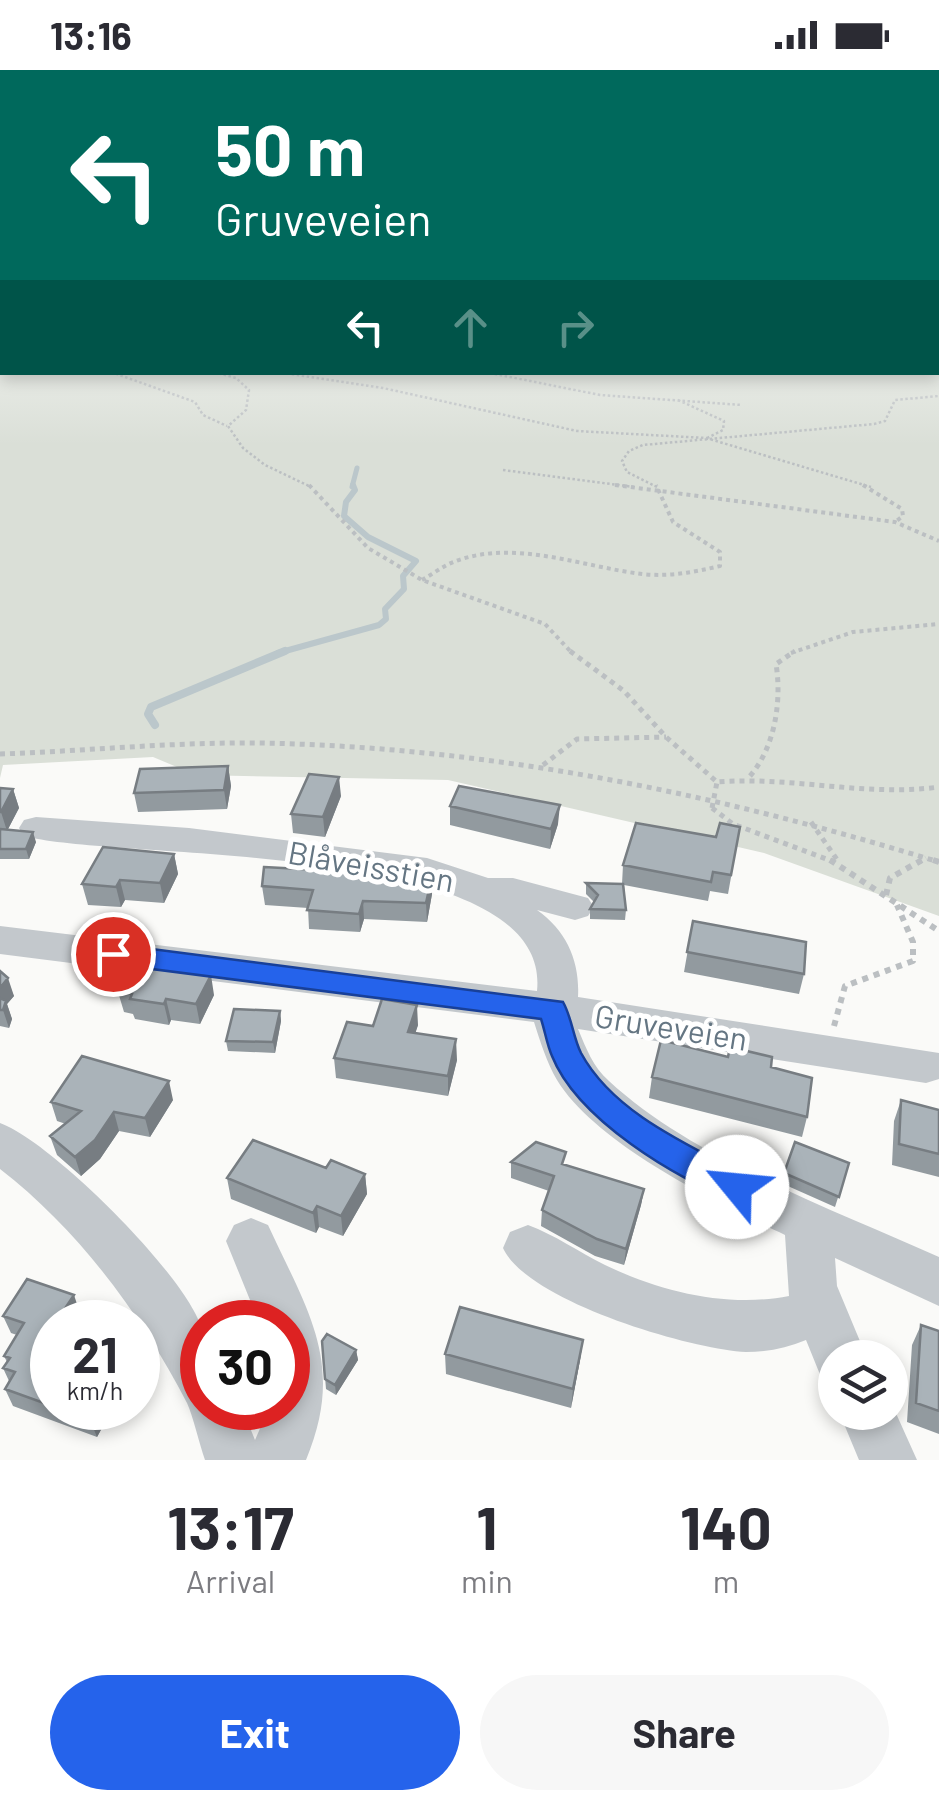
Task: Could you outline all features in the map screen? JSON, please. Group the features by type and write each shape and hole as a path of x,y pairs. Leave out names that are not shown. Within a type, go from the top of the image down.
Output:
{"street":[{"name":"Blåveisstien","path":"36,828 189,840 416,869 484,890 534,926 553,952 559,975 553,1010 566,1056 594,1094 673,1153 939,1282"},
{"path":"484,890 514,891 575,907"},
{"name":"Gruveveien","path":"0,940 553,1010 926,1066"},
{"path":"0,1143 37,1170 98,1228 172,1322 180,1338"},
{"path":"809,1221 811,1286 832,1340"},
{"path":"251,1241 276,1300"},
{"path":"528,1248 586,1285 696,1319 784,1325 819,1310"},
{"path":"222,1430 234,1460"},
{"path":"275,1460 292,1430"},
{"path":"875,1430 888,1460"}],"path":[{"path":"118,375 194,402 203,415 228,426 243,448 264,465 305,481 368,548 422,580 545,624 573,654 624,691 666,737 716,782 748,778 886,794 939,787"},
{"path":"225,375 236,378"},
{"path":"228,426 246,410 250,399 249,390 233,375"},
{"path":"298,375 383,388 577,430 706,438 872,488 902,508 903,516 895,522"},
{"path":"500,375 582,392 742,405"},
{"path":"422,580 442,563 466,555 550,558 655,574 684,574 720,566 720,552 673,522 660,492 624,468 622,460 629,451 643,445 695,444 874,424 885,421 895,400 939,396"},
{"path":"669,398 724,421 724,430 695,444"},
{"path":"503,470 895,522 939,540"},
{"path":"748,778 763,761 781,684 776,664 792,650 860,631 939,624"},
{"path":"542,765 577,739 666,737"},
{"path":"0,754 258,743 424,751 542,765 810,822 939,862"},
{"path":"716,782 712,808 733,824 840,864 939,931"},
{"path":"810,822 840,864"},
{"path":"886,895 890,878 926,858"},
{"path":"827,1050 845,986 866,974 914,961 912,942 896,902"}],"shaded area":[{"path":"0,375 939,375 939,916 764,853 448,780 196,775 153,757 3,765 0,778"}],"building":[{"path":"228,766 224,790 134,793 140,769"},
{"path":"309,774 339,777 323,817 291,814"},
{"path":"459,786 560,805 551,829 450,806"},
{"path":"0,788 13,789 1,812 0,812"},
{"path":"636,823 716,837 720,823 740,827 731,875 713,872 711,882 623,865"},
{"path":"0,829 33,832 26,849 0,849"},
{"path":"103,847 174,854 160,883 120,880 116,887 82,884"},
{"path":"264,867 432,876 426,903 363,901 359,914 307,910 313,890 262,886"},
{"path":"586,883 623,884 626,910 590,909 598,895"},
{"path":"693,921 806,942 804,974 687,952"},
{"path":"134,963 211,975 196,1004 130,999 132,994 118,992"},
{"path":"0,971 8,978 0,988"},
{"path":"382,999 417,1005 408,1032 456,1039 448,1076 334,1058 347,1022 373,1026"},
{"path":"234,1009 280,1011 273,1042 226,1041"},
{"path":"661,1040 728,1057 730,1047 772,1057 771,1067 812,1078 807,1117 652,1077"},
{"path":"82,1056 169,1081 145,1118 114,1112 95,1140 75,1157 50,1136 81,1111 51,1102"},
{"path":"901,1100 939,1110 939,1154 899,1144"},
{"path":"253,1140 326,1168 331,1160 365,1174 341,1216 317,1206 313,1213 227,1178"},
{"path":"536,1142 566,1152 562,1164 644,1189 626,1249 597,1239 542,1210 554,1176 511,1162"},
{"path":"795,1142 849,1163 839,1197 784,1173"},
{"path":"27,1279 74,1295 71,1300 30,1300 30,1398 5,1389 15,1372 3,1368 10,1358 4,1356 24,1323 3,1316"},
{"path":"460,1307 583,1340 573,1389 445,1354"},
{"path":"921,1325 939,1331 939,1411 916,1403"},
{"path":"327,1334 356,1350 335,1385 325,1379 322,1341"}],"waterway":[{"path":"352,487 357,468"},
{"path":"285,651 379,625 386,619 385,609 404,589 403,576 416,561 368,537 344,516 346,502 355,490 353,485"},
{"path":"155,725 148,714 151,707 285,651"},
{"path":"278,653 285,651"}],"route":[{"path":"113,954 553,1010 566,1056 585,1086 652,1141 737,1187"}]}
